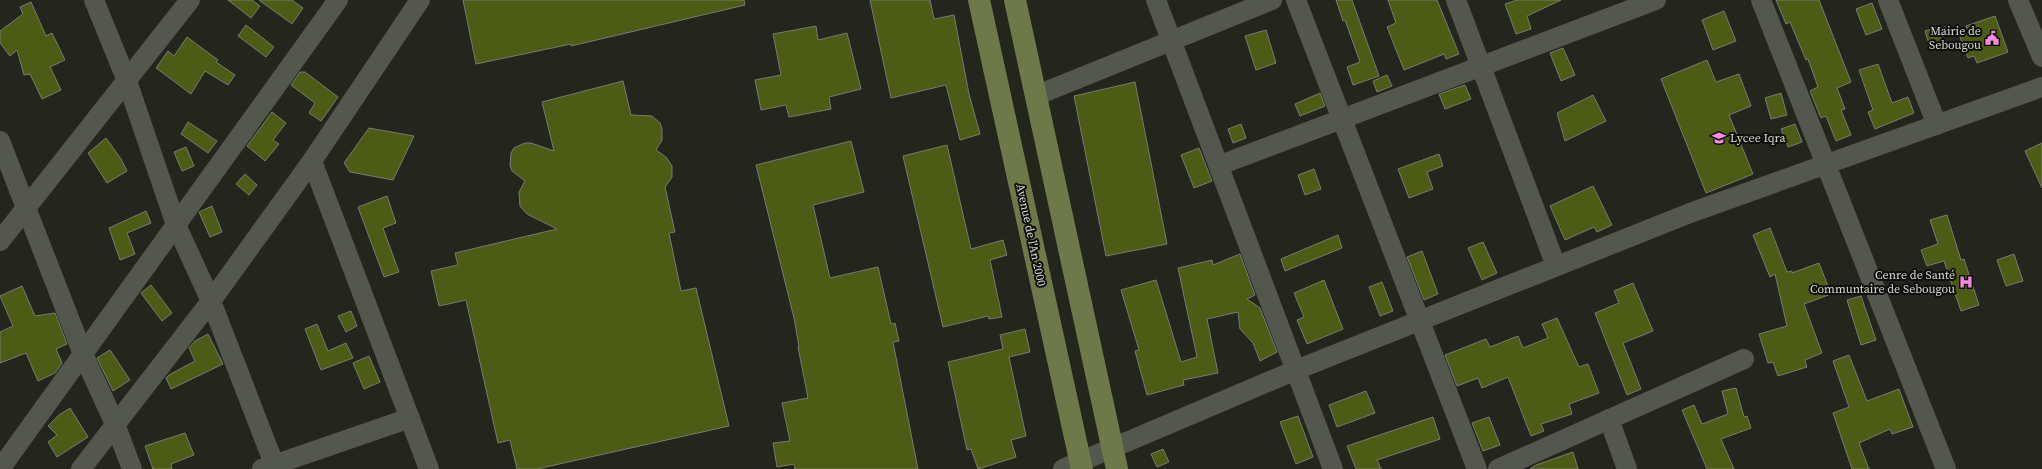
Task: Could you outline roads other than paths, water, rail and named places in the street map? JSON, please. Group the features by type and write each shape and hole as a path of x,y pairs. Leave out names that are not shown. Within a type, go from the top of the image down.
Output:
{"main road":[{"name":"Avenue de l'An 2000","path":"979,0 1075,467"},
{"path":"1015,0 1117,469"}],"street":[{"path":"94,0 127,81 176,225 211,301 271,468 410,418"},
{"path":"0,241 25,207 127,81 190,0"},
{"path":"0,469 338,0"},
{"path":"81,469 211,301 312,161 420,0"},
{"path":"1156,0 1220,166 1333,469"},
{"path":"1035,96 1272,0"},
{"path":"1296,0 1477,469"},
{"path":"1456,0 1556,266"},
{"path":"1220,166 1656,0"},
{"path":"1761,0 1946,469"},
{"path":"1888,0 1937,125"},
{"path":"2018,0 2042,56"},
{"path":"1075,467 1112,448 1296,370 1690,213 2042,87"},
{"path":"0,141 83,354 115,424 132,469"},
{"path":"312,161 429,469"},
{"path":"1498,469 1744,358"},
{"path":"1609,419 1628,469"}],"place":[{"name":"Mairie de Sebougou","path":"1992,38"},
{"name":"Lycee Iqra","path":"1719,138"},
{"name":"Cenre de Santé Communtaire de Sebougou","path":"1966,282"}]}
